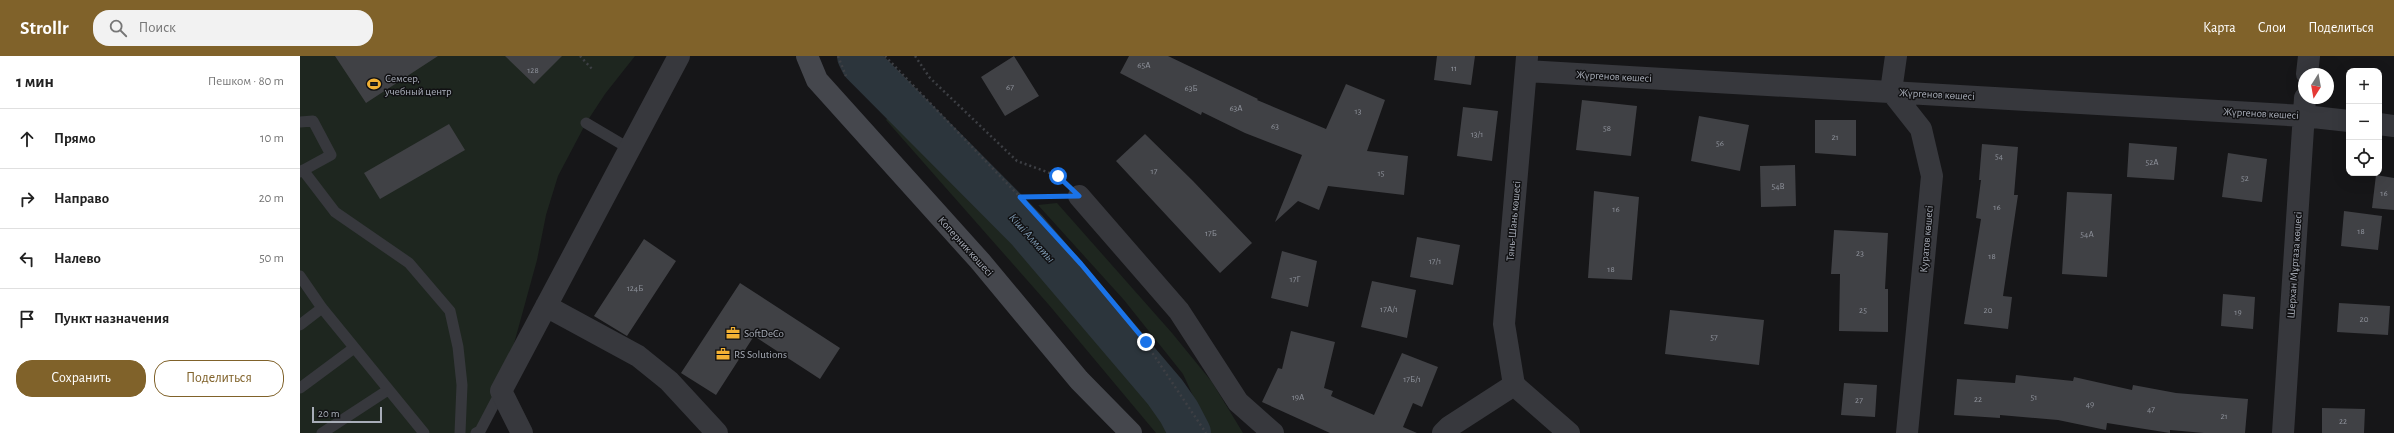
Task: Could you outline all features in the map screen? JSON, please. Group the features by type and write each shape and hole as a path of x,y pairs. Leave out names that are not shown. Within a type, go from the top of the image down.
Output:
{"street":[{"path":"522,433 501,391 679,56"},
{"name":"Коперник көшесі","path":"807,56 817,80 980,261 1080,380 1131,433"},
{"path":"1891,91 1896,56"},
{"path":"2308,68 2309,56"},
{"name":"Жүргенов көшесі","path":"1526,63 1891,91 2304,107 2346,120"},
{"name":"Тянь-Шань көшесі","path":"1514,385 1504,324 1526,63"},
{"name":"Куратов көшесі","path":"1891,91 1921,129 1932,176 1907,433"},
{"name":"Шерхан Мұртаза көшесі","path":"2283,433 2304,107"},
{"path":"2382,124 2394,126"},
{"path":"1079,196 1179,312 1238,402 1251,433"},
{"path":"546,306 638,356 669,381 717,433"},
{"path":"1443,433 1449,427 1514,385 1569,433"},
{"path":"1238,402 1273,433"}],"lane":[{"path":"300,122 313,121 331,155 302,171 335,212 409,264 450,311 458,347 462,385 460,433"},
{"path":"586,123 630,149"},
{"path":"300,276 322,308 424,433"},
{"path":"300,324 322,308"},
{"path":"300,388 354,348"},
{"path":"322,433 388,390"},
{"path":"476,433 480,431 501,391"}],"path":[{"path":"580,56 592,69"},
{"path":"885,56 1020,197 1081,264 1146,342 1206,433"},
{"path":"916,56 930,78 1017,161 1058,176 1079,196"},
{"path":"1020,197 1079,196"}],"shaded area":[{"path":"300,56 635,56 605,94 586,123 558,176 546,215 537,260 501,391 477,433 300,433"},
{"path":"897,108 1019,233 1179,433 1156,433 1049,305 886,120"},
{"path":"1057,203 1172,333 1212,382 1243,433 1210,433 1183,374 1124,300 1038,205"}],"building":[{"name":"Семсер, учебный центр","path":"335,56 438,56 366,103"},
{"path":"505,56 562,56 534,84"},
{"path":"1014,56 1039,96 1005,116 981,77"},
{"path":"1129,56 1168,56 1258,99 1257,100 1326,129 1346,84 1385,100 1367,151 1408,156 1404,195 1328,186 1319,210 1298,201 1275,222 1302,155 1245,133 1202,112 1201,115 1120,73"},
{"path":"1437,56 1475,56 1471,85 1434,80"},
{"path":"1582,100 1637,106 1631,156 1576,150"},
{"path":"1463,107 1498,111 1492,161 1457,156"},
{"path":"1699,116 1749,125 1740,171 1691,161"},
{"path":"1815,120 1856,120 1856,156 1815,153"},
{"path":"449,124 465,150 380,199 364,173"},
{"path":"1145,134 1193,181 1252,243 1220,273 1116,161"},
{"path":"2129,143 2177,147 2174,180 2127,177"},
{"path":"1982,144 2018,147 2014,195 2018,195 2003,296 2012,297 2008,329 1964,324 1981,219 1976,218 1981,180 1979,180"},
{"path":"2228,153 2267,159 2262,202 2222,197"},
{"path":"1795,165 1796,206 1761,207 1760,166"},
{"path":"2376,176 2394,178 2394,210 2372,208"},
{"path":"1594,191 1639,197 1632,280 1588,278"},
{"path":"2067,192 2112,194 2107,277 2062,274"},
{"path":"2344,211 2382,216 2378,250 2341,246"},
{"path":"1834,230 1888,233 1885,289 1888,289 1888,332 1839,331 1840,274 1831,274"},
{"path":"1417,237 1460,245 1453,285 1410,277"},
{"path":"644,239 676,261 627,336 594,316"},
{"path":"1282,251 1317,261 1308,307 1271,298"},
{"path":"1372,281 1416,290 1407,338 1361,327"},
{"path":"740,283 840,348 820,379 754,336 716,395 681,373"},
{"path":"2223,294 2255,297 2253,329 2221,326"},
{"path":"2339,303 2390,306 2388,335 2337,332"},
{"path":"1670,310 1764,320 1759,365 1665,354"},
{"path":"1291,331 1335,342 1324,388 1333,391 1331,396 1374,415 1402,353 1438,367 1422,407 1413,403 1403,427 1417,433 1330,433 1262,402 1278,368 1282,369"},
{"path":"2016,375 2073,381 2074,377 2132,390 2133,385 2176,393 2248,399 2245,433 2204,433 2170,430 2170,433 2107,423 2106,430 2058,420 2000,415 2000,418 1954,415 1957,379 2015,383"},
{"path":"1844,383 1877,385 1875,417 1841,415"},
{"path":"2322,408 2365,409 2364,433 2322,433"}],"waterway":[{"name":"Кіші Алматы","path":"858,56 862,64 1027,230 1165,392 1179,412 1190,433"}],"place":[{"name":"Семсер, учебный центр","path":"374,84"},
{"name":"SoftDeCo","path":"733,333"},
{"name":"RS Solutions","path":"723,354"}],"route":[{"path":"1058,176 1079,196 1020,197 1081,264 1146,342"}]}
